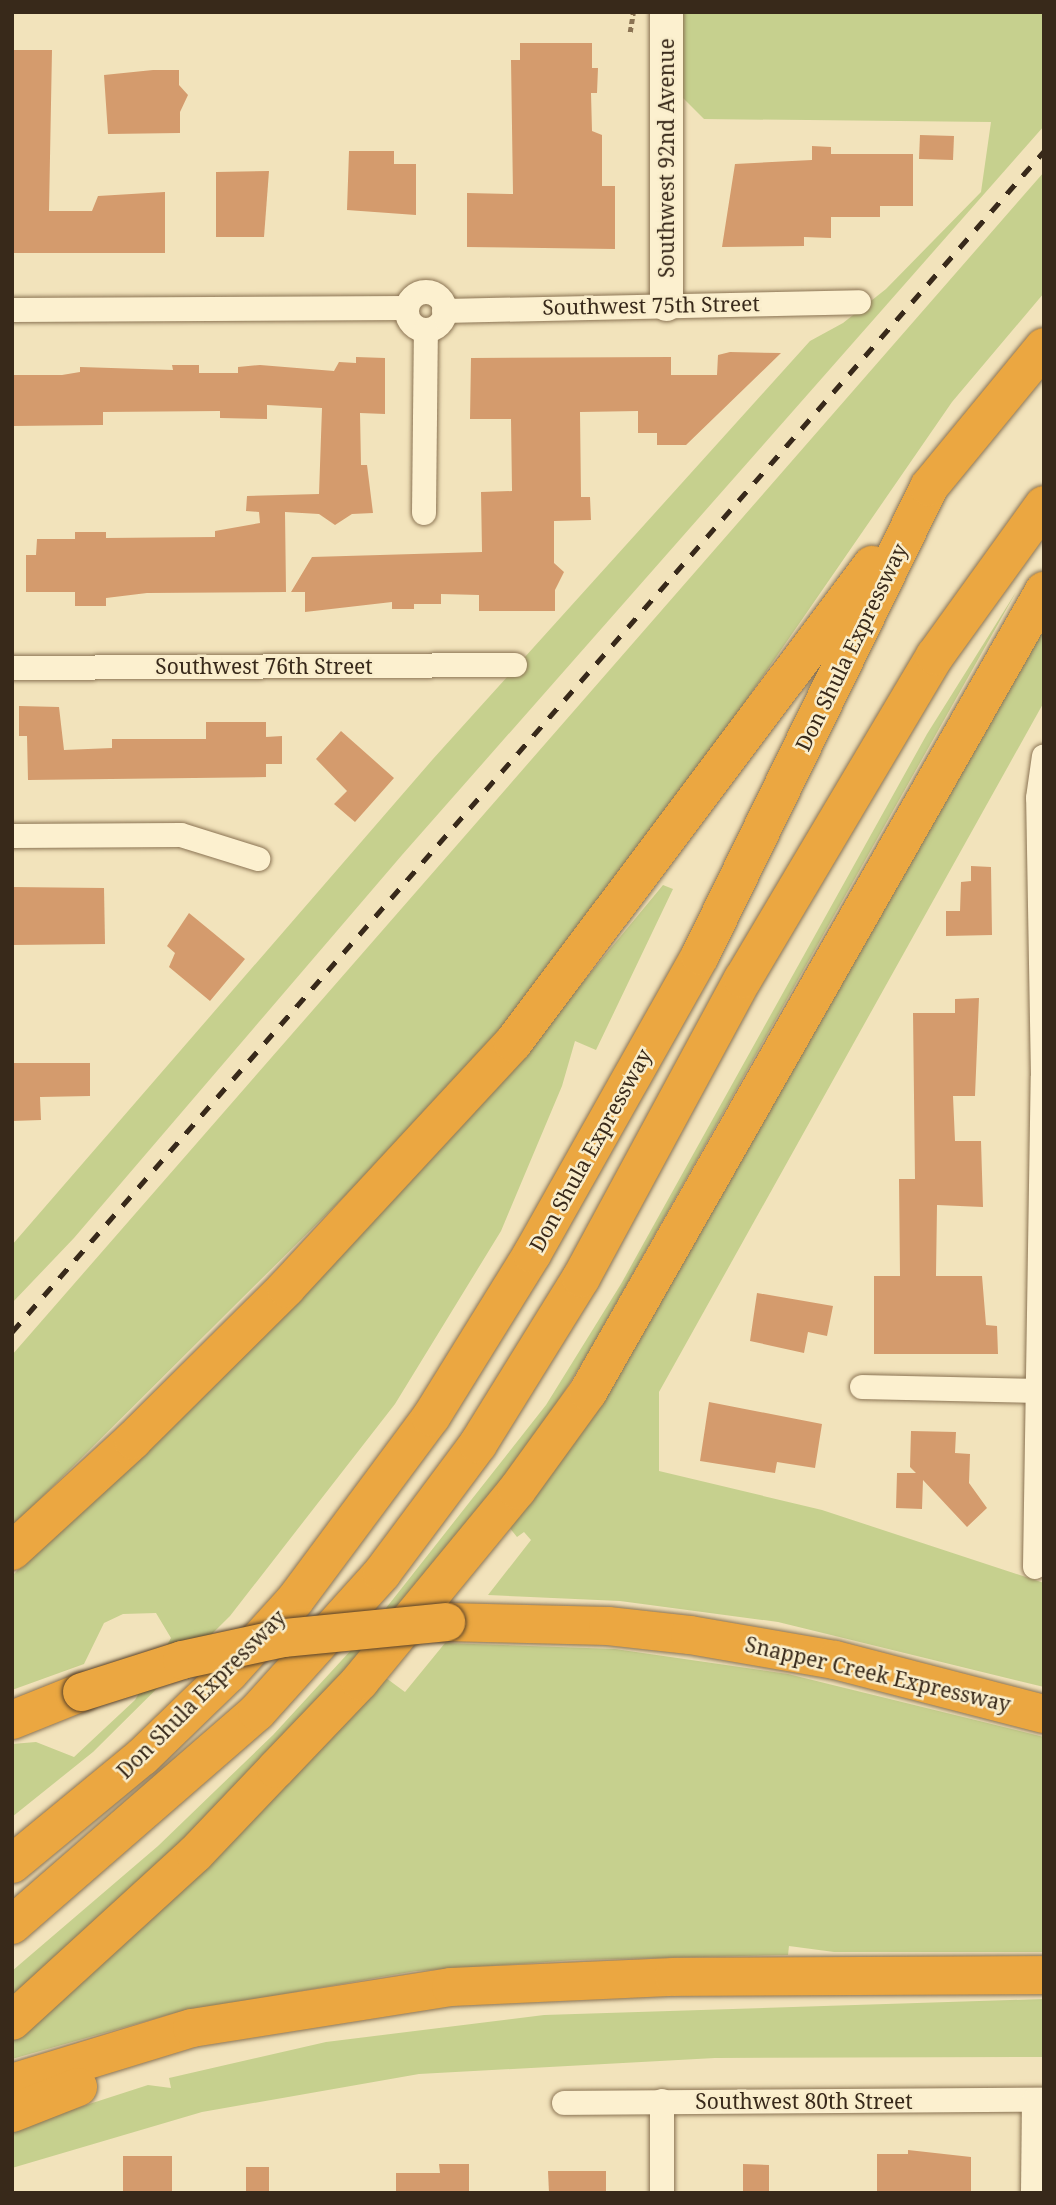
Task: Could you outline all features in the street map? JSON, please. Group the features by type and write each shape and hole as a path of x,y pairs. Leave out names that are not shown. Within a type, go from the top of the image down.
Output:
{"highway":[{"name":"Don Shula Expressway","path":"12,1864 142,1757 229,1673 295,1600 431,1417 532,1254 700,956 929,487 1044,347"},
{"path":"12,1551 134,1440 285,1288 513,1043 929,487"},
{"path":"12,1925 257,1712 382,1573 478,1444 582,1278 743,979 934,656 1044,505"},
{"path":"12,2021 195,1854 382,1655 517,1490 588,1391 1044,591"},
{"name":"Snapper Creek Expressway","path":"12,1720 82,1692 182,1660 284,1638 446,1622 582,1624 690,1634 835,1660 1044,1714"},
{"path":"12,2083 192,2028 391,1994 526,1982 1044,1975"},
{"path":"12,2113 88,2083 192,2028"}],"street":[{"name":"Southwest 92nd Avenue","path":"666,12 666,304"},
{"path":"425,293 441,300 444,311 437,327 426,330 414,326 407,309 413,297 425,293"},
{"name":"Southwest 75th Street","path":"444,311 666,304 859,302"},
{"path":"12,310 407,309"},
{"path":"424,513 426,330"},
{"name":"Southwest 76th Street","path":"12,668 515,665"},
{"path":"1035,1567 1043,1078 1038,798 1044,756"},
{"path":"12,836 181,835 258,859"},
{"path":"862,1387 1039,1391"},
{"path":"1033,2193 1039,2100"},
{"name":"Southwest 80th Street","path":"564,2103 1039,2100"},
{"path":"662,2101 662,2193"}],"path":[{"path":"630,32 633,12"}],"green space":[{"path":"680,12 1044,12 1044,126 402,855 74,1238 12,1303 12,1245 433,759 810,341 843,323 886,289 981,192 991,122 704,119 680,95"},
{"path":"1044,172 1044,293 952,402 614,892 477,1056 379,1162 12,1527 12,1355"},
{"path":"1016,592 587,1355 386,1678 405,1692 445,1643 615,1649 788,1674 1044,1737 1044,1952 834,1952 789,1946 788,1955 575,1960 416,1971 175,2013 12,2059 12,1971 158,1846 273,1735 364,1636 546,1405 621,1284 927,734"},
{"path":"1044,612 1044,702 659,1392 659,1471 822,1510 1044,1583 1044,1687 778,1622 620,1601 488,1595 531,1540 524,1532 517,1537 509,1527"},
{"path":"663,885 673,889 596,1050 575,1041 562,1086 501,1231 395,1404 230,1616 93,1752 12,1817 12,1744 36,1742 74,1757 135,1700 171,1638 156,1613 123,1614 104,1623 84,1664 12,1690 12,1576 502,1080"},
{"path":"1044,1999 1044,2057 715,2058 419,2074 202,2112 12,2168 12,2129 148,2085 171,2088 169,2078 326,2042 544,2015"}],"building":[{"path":"520,43 592,43 592,68 598,68 597,93 591,93 592,131 602,135 602,186 615,186 615,249 467,247 467,193 513,194 511,60 520,60"},
{"path":"12,50 52,50 49,211 92,211 98,196 165,192 165,253 12,253"},
{"path":"179,70 179,85 188,95 180,112 180,133 108,134 104,75"},
{"path":"920,135 954,136 953,160 919,159"},
{"path":"812,146 831,147 831,154 913,154 913,206 880,206 880,217 831,217 831,238 804,237 804,246 722,247 735,164 812,160"},
{"path":"349,151 394,151 394,164 416,164 416,215 347,210"},
{"path":"269,171 264,237 216,237 216,172"},
{"path":"730,352 781,353 686,445 657,445 657,433 638,433 638,411 580,412 581,497 590,497 591,520 554,521 554,563 564,572 555,590 555,611 479,611 479,595 441,594 441,604 414,604 414,609 392,609 392,602 305,612 305,592 291,592 312,557 482,552 481,492 512,491 511,419 470,419 471,358 671,357 671,375 717,375 718,355"},
{"path":"356,357 385,358 385,414 360,413 361,465 367,465 373,513 352,514 335,525 319,514 285,512 286,592 147,593 106,598 106,606 75,606 75,592 26,592 26,555 36,555 37,539 75,539 75,532 106,532 106,538 215,537 215,531 260,523 259,512 246,511 247,496 319,494 322,408 267,405 267,419 220,418 220,411 103,412 103,425 12,426 12,375 62,375 80,372 80,367 173,370 172,365 199,365 199,373 238,373 238,367 260,365 334,371 339,362 356,363"},
{"path":"19,706 59,707 64,750 112,748 112,739 206,739 206,722 266,722 266,737 282,736 282,764 266,764 266,777 28,780 27,736 19,736"},
{"path":"341,731 394,778 355,822 334,804 347,791 316,759"},
{"path":"971,866 991,867 992,935 946,936 946,911 960,911 961,882 971,881"},
{"path":"12,887 104,888 105,944 12,945"},
{"path":"189,913 245,959 210,1001 169,967 175,953 167,946"},
{"path":"979,998 975,1096 953,1096 955,1141 981,1141 983,1207 937,1205 936,1276 982,1276 986,1325 997,1326 998,1354 874,1354 874,1276 900,1276 899,1179 915,1179 913,1013 955,1013 955,999"},
{"path":"12,1063 90,1063 90,1096 40,1097 41,1120 12,1121"},
{"path":"757,1293 833,1306 827,1336 808,1332 804,1353 750,1341"},
{"path":"709,1402 822,1424 815,1468 777,1462 775,1473 700,1461"},
{"path":"911,1431 956,1432 955,1453 970,1454 969,1483 987,1508 967,1527 923,1480 922,1509 896,1508 897,1473 916,1473 910,1467"},
{"path":"908,2150 971,2157 971,2191 877,2193 877,2154 908,2154"},
{"path":"123,2156 172,2156 172,2193 123,2193"},
{"path":"439,2164 469,2164 469,2193 396,2193 396,2173 440,2173"},
{"path":"743,2164 769,2165 769,2193 743,2193"},
{"path":"246,2167 269,2167 269,2193 246,2193"},
{"path":"548,2171 606,2171 606,2193 549,2193"}],"railway":[{"path":"12,1332 1044,151"}]}
